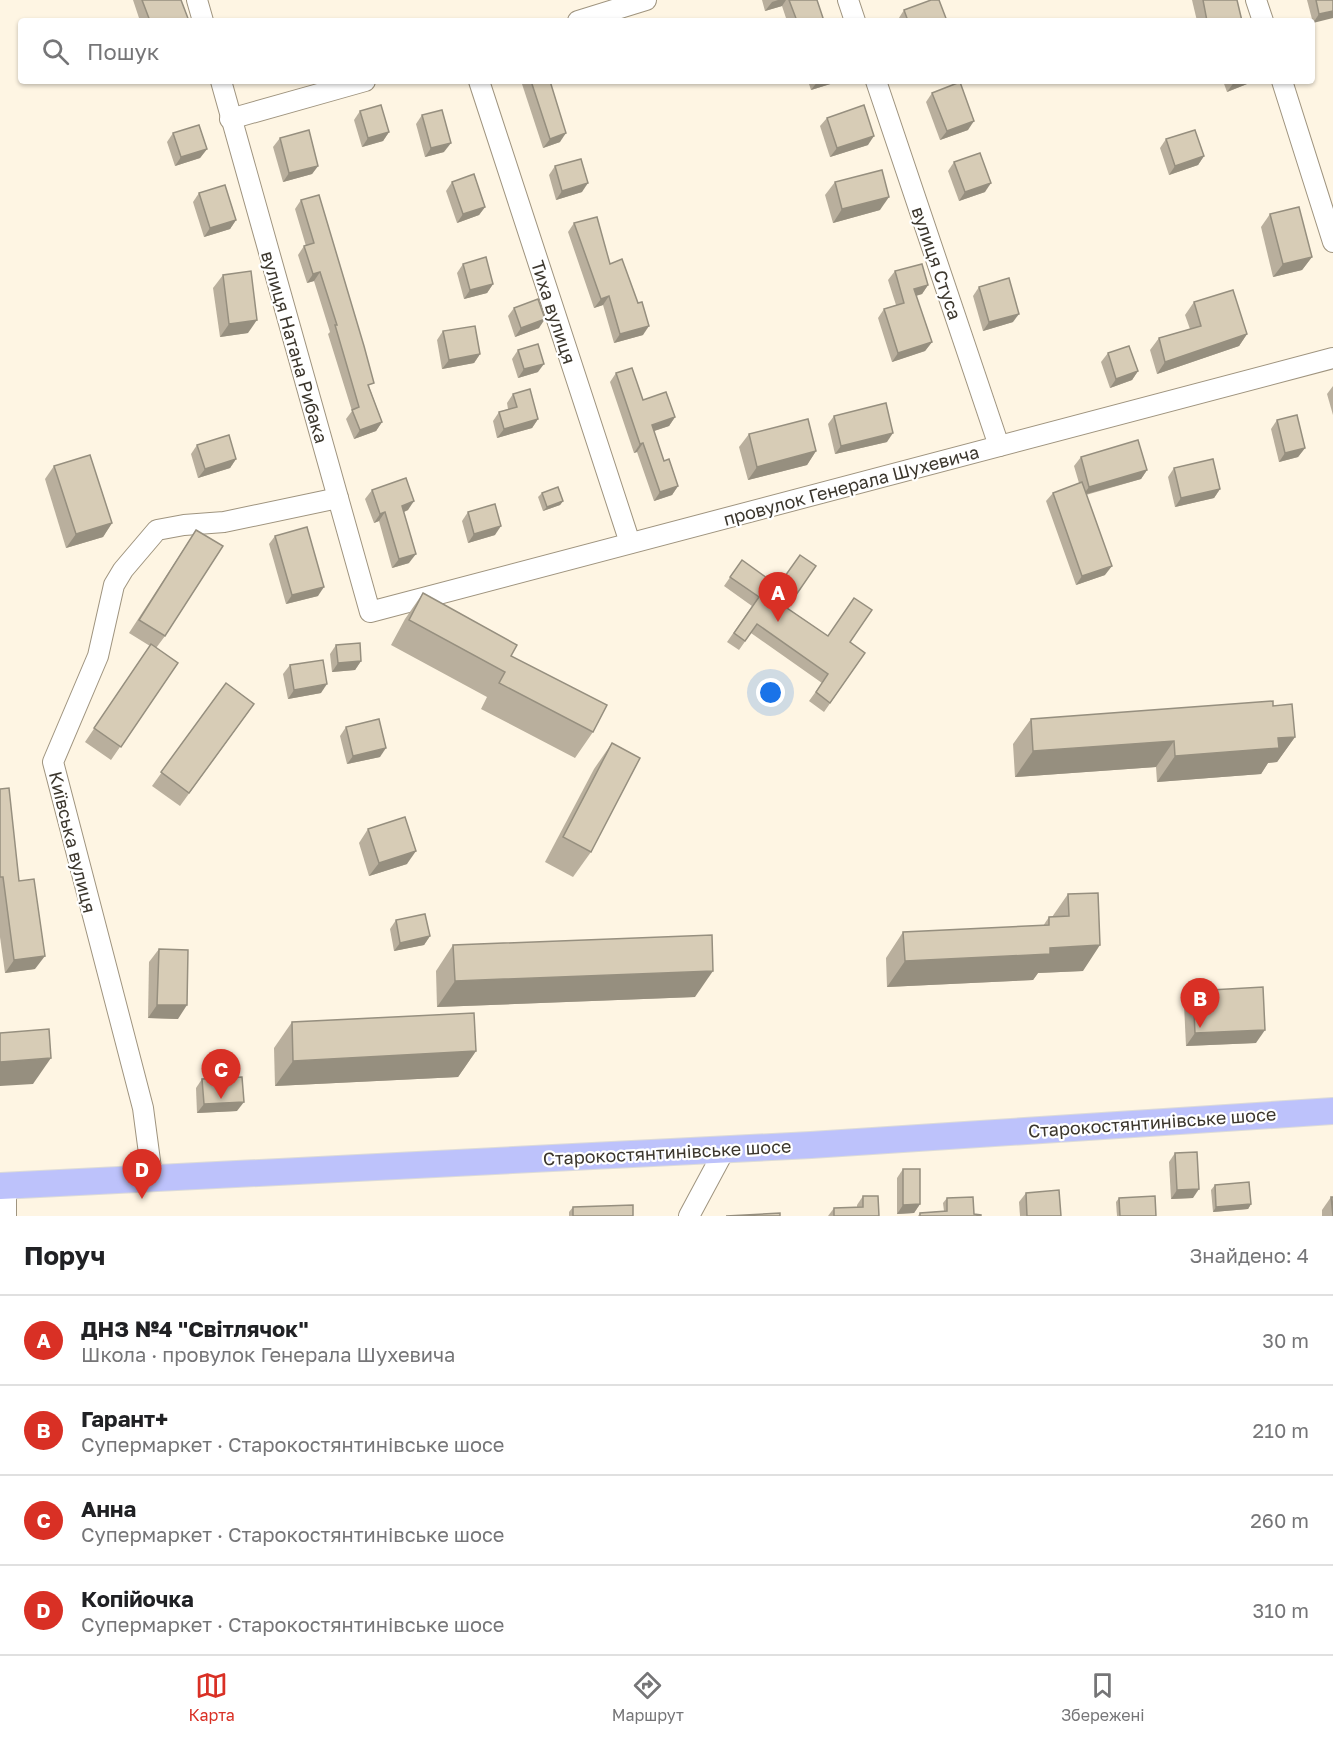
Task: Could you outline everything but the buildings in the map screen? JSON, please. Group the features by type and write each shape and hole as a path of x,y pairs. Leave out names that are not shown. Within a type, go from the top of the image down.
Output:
{"main road":[{"name":"Старокостянтинівське шосе","path":"3,1186 152,1176 725,1149 1333,1111"}],"street":[{"path":"197,0 202,18"},
{"path":"588,18 646,0"},
{"path":"848,0 854,18"},
{"path":"1256,0 1262,18"},
{"name":"вулиця Натана Рибака","path":"222,84 370,612"},
{"path":"230,119 354,84"},
{"name":"Тиха вулиця","path":"479,84 630,543"},
{"name":"вулиця Стуса","path":"877,84 999,446"},
{"path":"1283,84 1333,242"},
{"name":"провулок Генерала Шухевича","path":"370,612 1333,358"},
{"name":"Київська вулиця","path":"152,1176 143,1108 53,762 98,656 114,585 123,570 157,530 224,522 338,498"},
{"path":"689,1216 725,1149"},
{"path":"3,1186 6,1216"}],"place":[{"name":"ДНЗ №4 \"Світлячок\"","path":"778,622"},
{"name":"Гарант+","path":"1200,1028"},
{"name":"Анна","path":"221,1099"},
{"name":"Копійочка","path":"142,1199"}]}
